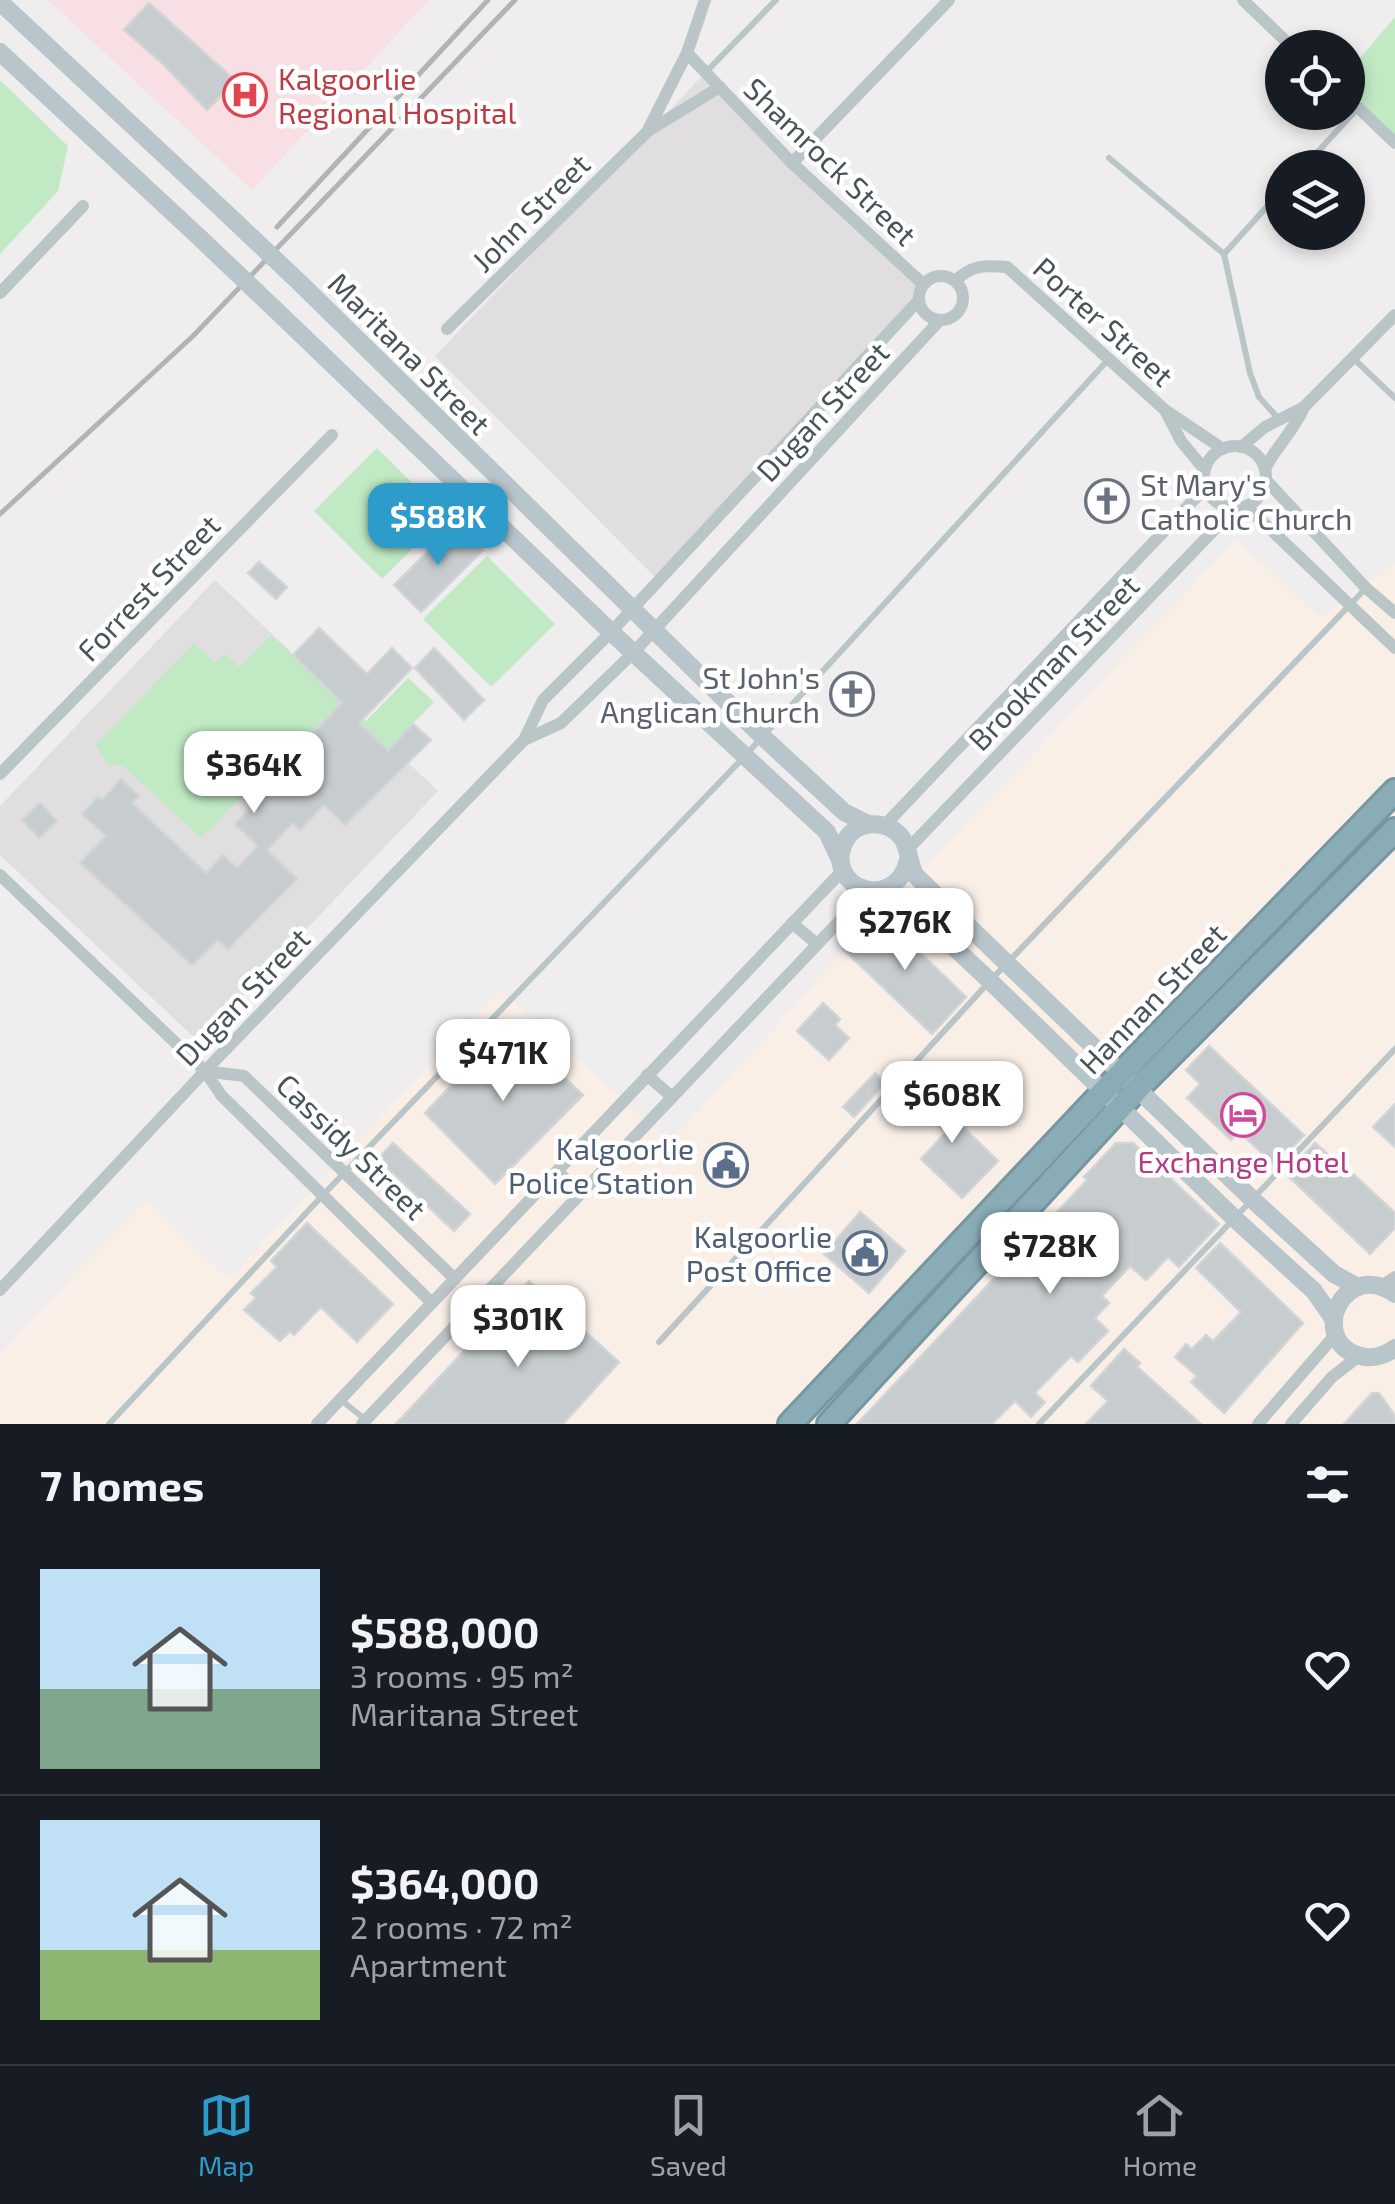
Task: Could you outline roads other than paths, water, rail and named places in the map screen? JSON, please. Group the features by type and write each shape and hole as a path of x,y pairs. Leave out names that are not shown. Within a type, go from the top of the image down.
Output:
{"highway":[{"name":"Hannan Street","path":"790,1424 1113,1098 1395,791"},
{"name":"Hannan Street","path":"1131,1079 1395,830"},
{"name":"Hannan Street","path":"830,1424 1113,1098"}],"main road":[{"name":"Maritana Street","path":"0,2 301,284 763,737 844,812 876,825"},
{"name":"Maritana Street","path":"0,52 200,238 610,632 827,832 841,865"},
{"path":"1358,1287 1334,1274 1252,1199 915,875 902,839 876,825 856,829 847,837 841,865 848,879 906,902 1314,1291 1347,1349 1378,1354 1395,1370"},
{"path":"871,891 889,888 898,880 907,855"},
{"path":"1335,1327 1342,1297 1358,1287 1390,1286"}],"street":[{"name":"John Street","path":"648,131 687,53 705,0"},
{"path":"792,163 949,0"},
{"path":"1243,0 1274,30"},
{"name":"Shamrock Street","path":"687,53 792,163 924,284"},
{"name":"John Street","path":"447,330 648,131 720,87"},
{"path":"1365,114 1395,143"},
{"path":"0,293 83,206"},
{"name":"Porter Street","path":"956,281 968,268 1007,268 1164,410 1223,449"},
{"path":"945,276 956,281 962,290 959,310 951,318 940,320 926,314 918,300 924,284 933,277 945,276"},
{"name":"Dugan Street","path":"0,1290 524,740 543,700 918,300"},
{"path":"1395,315 1304,407 1278,418 1240,446 1223,449 1210,458 1204,469 1205,488 1213,500 1240,508 1395,648"},
{"name":"Dugan Street","path":"524,740 561,723 633,652 940,320"},
{"path":"1240,508 1263,492 1271,456 1296,426 1304,407"},
{"name":"Porter Street","path":"1164,410 1181,442 1204,469"},
{"name":"Forrest Street","path":"0,774 332,434"},
{"path":"1240,446 1260,459 1265,475 1366,588 1395,613"},
{"name":"Brookman Street","path":"876,825 1205,488"},
{"name":"Brookman Street","path":"907,855 1240,508"},
{"path":"317,1424 792,922 841,865"},
{"name":"Cassidy Street","path":"0,875 205,1071 221,1095 432,1303"},
{"path":"364,1422 871,891"},
{"path":"792,922 817,944"},
{"name":"Cassidy Street","path":"205,1071 244,1076 455,1278"},
{"path":"647,1076 672,1096"},
{"path":"1258,1424 1335,1327"},
{"path":"1291,1424 1332,1377 1378,1354"}],"lane":[{"path":"706,72 776,0"},
{"path":"1317,150 1332,130"},
{"path":"1109,158 1224,254 1250,373 1259,396 1278,418"},
{"path":"1224,254 1265,209"},
{"path":"109,1424 322,1195 763,737 1110,358"},
{"path":"1354,359 1395,398"},
{"path":"659,1342 990,981 1366,588"},
{"path":"1040,1424 1395,1049"},
{"path":"559,1169 584,1190"},
{"path":"340,1399 364,1422"}],"railway":[{"path":"277,227 488,0"},
{"path":"0,514 193,336 515,0"}],"place":[{"name":"Kalgoorlie Regional Hospital","path":"245,95"},
{"name":"St Mary's Catholic Church","path":"1107,501"},
{"name":"St John's Anglican Church","path":"852,694"},
{"name":"Exchange Hotel","path":"1243,1115"},
{"name":"Kalgoorlie Police Station","path":"726,1165"},
{"name":"Kalgoorlie Post Office","path":"865,1253"}]}
